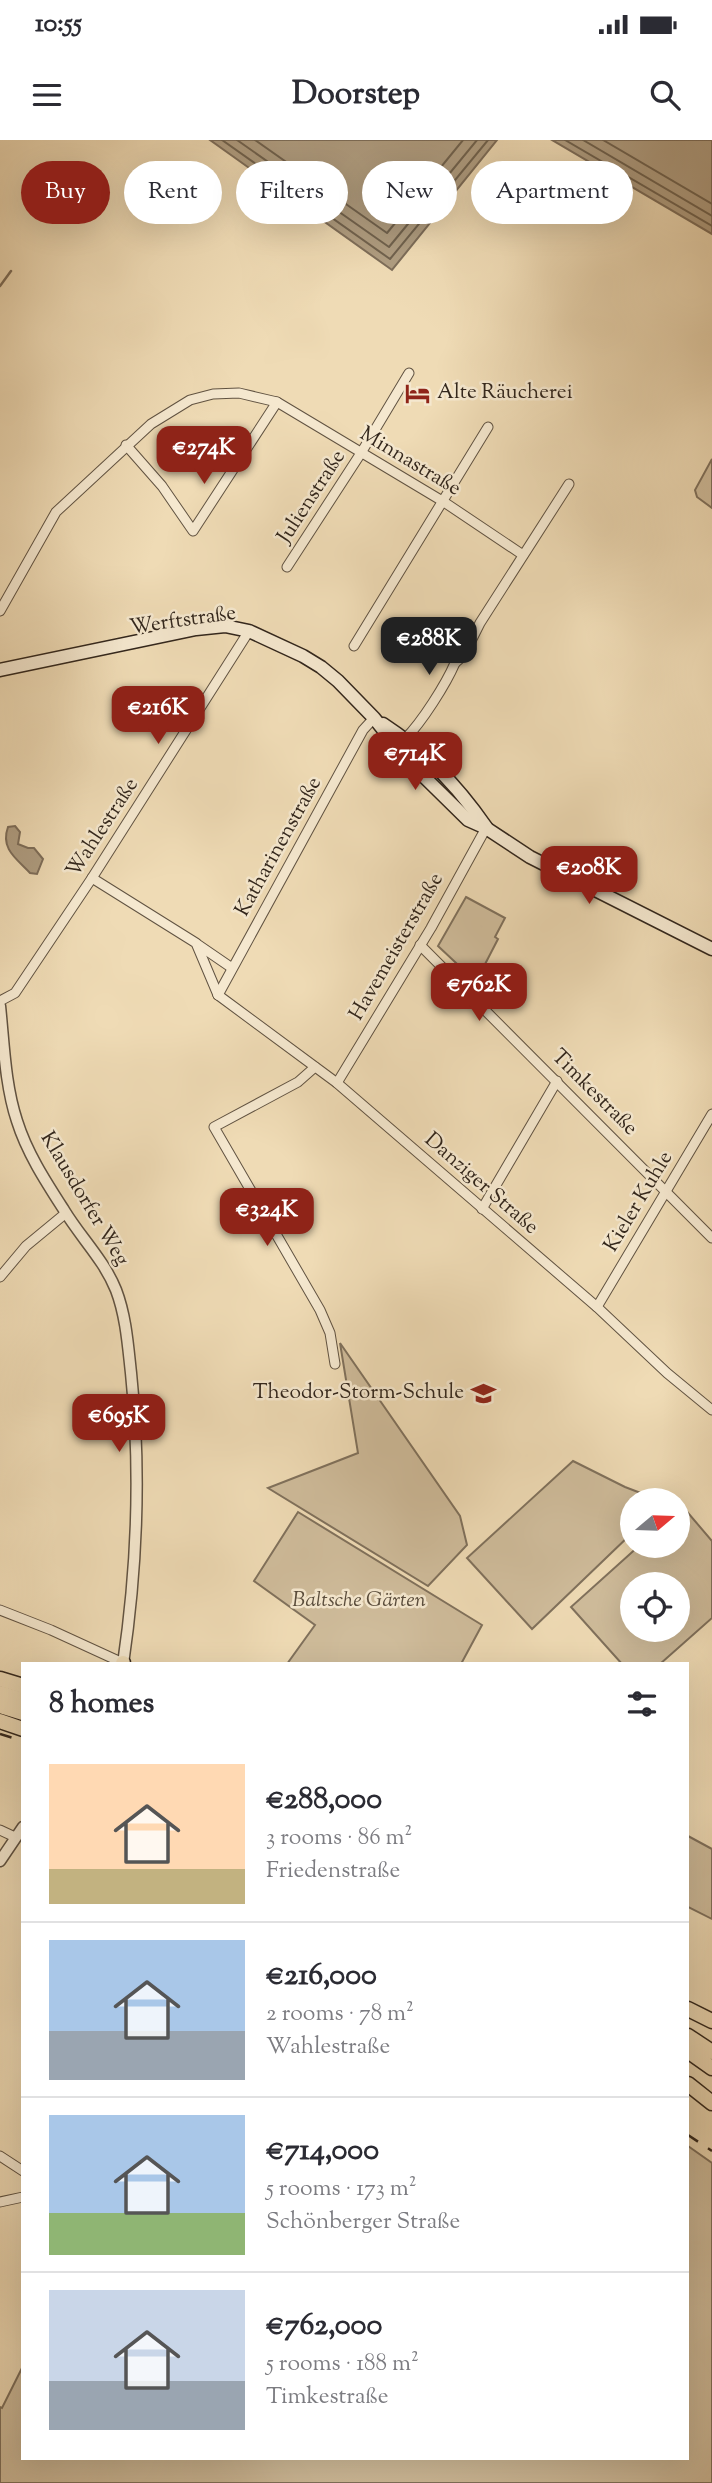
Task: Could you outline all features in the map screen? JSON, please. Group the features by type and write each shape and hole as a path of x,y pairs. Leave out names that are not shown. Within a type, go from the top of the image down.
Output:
{"highway":[{"path":"0,1679 21,1685"},
{"path":"0,1693 21,1699"},
{"path":"0,1706 21,1712"},
{"path":"0,1721 21,1728"},
{"path":"689,2010 712,2021"},
{"path":"689,2037 712,2052"},
{"path":"689,2052 712,2067"},
{"path":"689,2085 712,2103"}],"main road":[{"name":"Werftstraße","path":"0,671 195,634 226,630 249,631"},
{"path":"249,631 303,656 338,681 374,718 409,762 467,820 486,828 530,857 679,934 712,948"},
{"path":"374,718 405,739 475,810 486,828"}],"street":[{"name":"Julienstraße","path":"287,567 410,373"},
{"path":"0,611 56,512 126,445 159,418 190,400 213,394 239,393 277,402 193,531 162,486 126,445"},
{"name":"Minnastraße","path":"277,402 444,502 523,555"},
{"path":"354,646 488,427"},
{"path":"405,739 415,730 456,662 464,655 473,635 569,484"},
{"name":"Wahlestraße","path":"0,1004 15,993 93,878 249,631"},
{"name":"Katharinenstraße","path":"218,995 363,730 374,718"},
{"name":"Havemeisterstraße","path":"337,1083 486,828"},
{"path":"93,878 232,968"},
{"path":"196,943 218,995"},
{"name":"Timkestraße","path":"420,945 712,1238"},
{"name":"Danziger Straße","path":"218,995 337,1083 712,1410"},
{"name":"Klausdorfer Weg","path":"0,1004 11,1100 17,1122 42,1174 110,1277 120,1303 127,1340 135,1428 136,1522 123,1662"},
{"path":"315,1067 299,1082 214,1127 320,1310 330,1333 335,1364"},
{"path":"482,1209 557,1081"},
{"name":"Kieler Kuhle","path":"597,1307 712,1114"},
{"path":"0,1277 26,1246 66,1213"},
{"path":"0,1610 26,1619 119,1662"},
{"path":"0,1861 21,1829"},
{"path":"0,1830 15,1837"},
{"path":"0,2156 21,2170"},
{"path":"0,2202 21,2197"}],"green space":[{"path":"712,459 712,508 697,497 695,490"},
{"path":"466,897 505,918 482,970 472,978 438,946"},
{"path":"340,1343 460,1516 467,1545 428,1586 268,1488 358,1453"},
{"path":"573,1461 628,1488 620,1488 620,1545 532,1629 467,1558"},
{"name":"Baltsche Gärten","path":"298,1512 482,1625 462,1662 288,1662 315,1625 254,1581"},
{"path":"690,1515 712,1541 712,1618 690,1637 690,1572 620,1572 620,1642 685,1642 662,1662 620,1662 571,1607 626,1558 690,1558"},
{"path":"689,1837 712,1849 712,1919 689,1908"},
{"path":"689,2147 712,2163 712,2483 0,2483 0,2407 2,2408 21,2370 21,2460 689,2460"}],"water":[{"path":"210,140 497,140 480,161 471,161 471,172 457,190 457,161 362,161 362,224 429,224 392,270 328,224 348,224 348,161 239,161"},
{"path":"552,140 712,140 712,234 633,188 633,161 588,161"},
{"path":"15,826 20,832 18,844 34,848 43,859 37,874 30,873 8,848 8,827"}],"waterway":[{"path":"0,286 11,271"}],"railway":[{"path":"0,1734 21,1740"},
{"path":"689,2136 712,2151"}],"place":[{"name":"Alte Räucherei","path":"417,393"},
{"name":"Theodor-Storm-Schule","path":"484,1393"}]}
